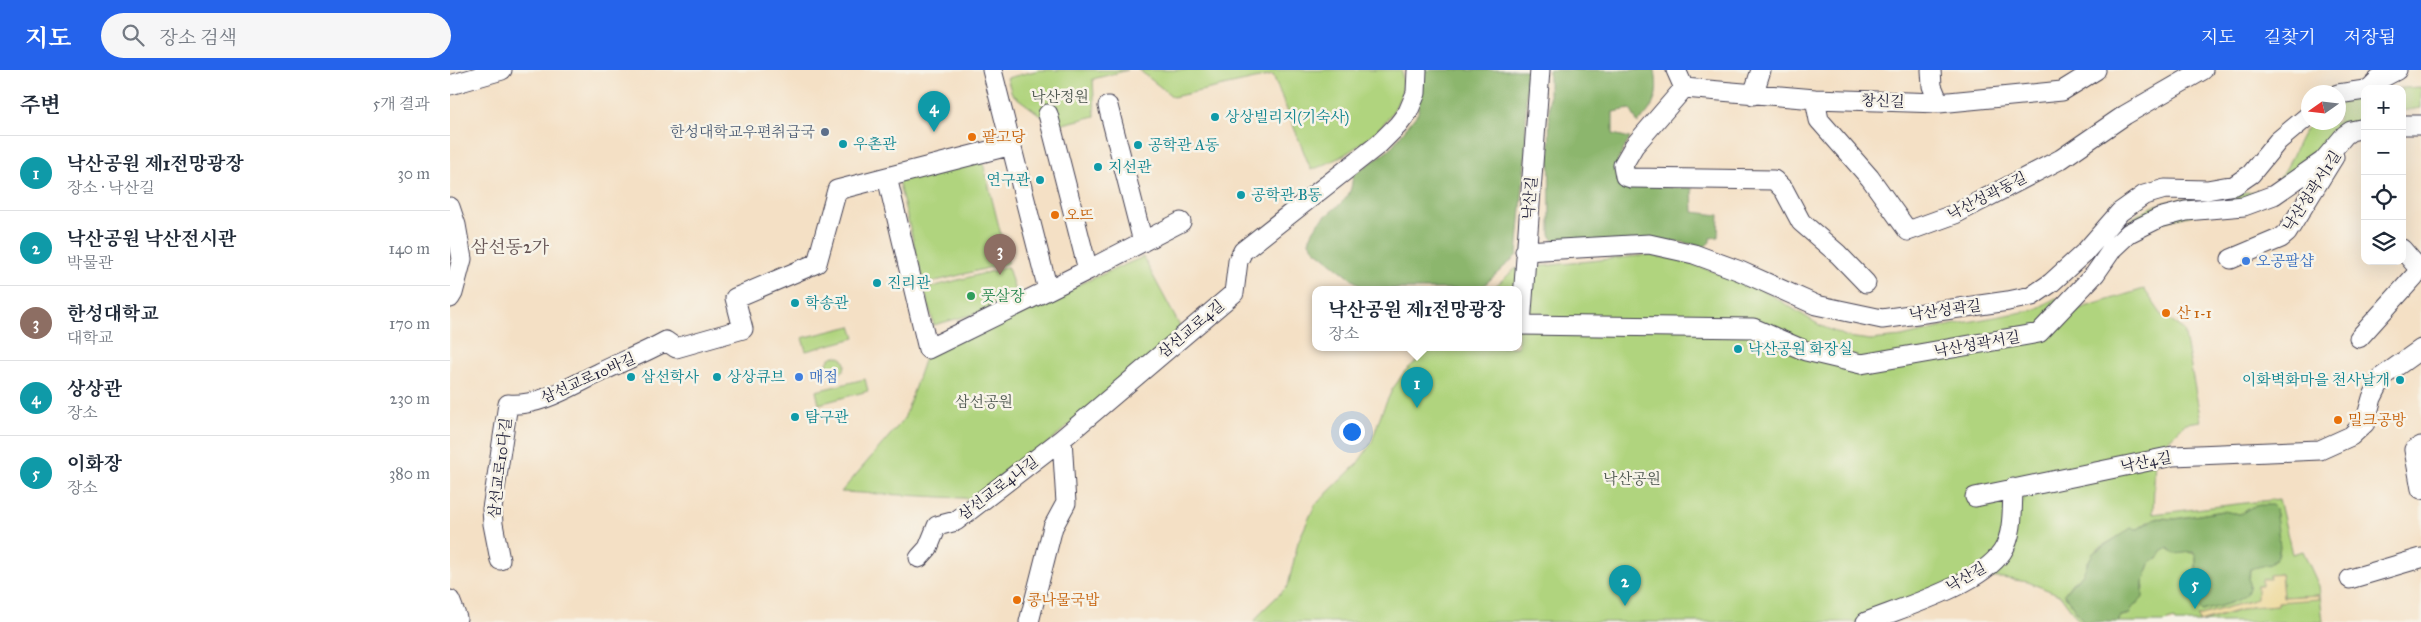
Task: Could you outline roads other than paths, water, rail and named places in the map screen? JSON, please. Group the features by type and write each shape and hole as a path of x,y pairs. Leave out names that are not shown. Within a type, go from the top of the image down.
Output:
{"street":[{"path":"450,86 502,70"},
{"path":"992,70 1048,290"},
{"name":"삼선교로4길","path":"1062,439 1234,292 1238,261 1243,252 1379,144 1398,125 1408,112 1416,94 1417,70"},
{"name":"낙산길","path":"1522,306 1540,70"},
{"path":"1753,95 1761,70"},
{"path":"1931,70 1932,86 1939,103"},
{"name":"낙산성곽동길","path":"1815,99 1819,120 1870,178 1908,231 1955,214 2061,159 2125,116 2203,70"},
{"path":"2373,85 2397,70"},
{"name":"창신길","path":"1683,78 1753,95 1939,103 2062,91 2091,71"},
{"path":"1683,78 1634,146 1623,165 1625,176 1631,178 1774,180 1784,190 1801,222 1827,243 1866,283"},
{"path":"2346,92 2361,88"},
{"path":"1108,106 1143,242"},
{"path":"1048,114 1088,270"},
{"name":"낙산성곽길","path":"1525,251 1649,244 1703,257 1740,271 1816,305 1882,319 2008,301 2032,296 2051,283 2085,252 2120,212 2144,195 2166,189 2207,190 2235,185 2251,174 2278,141 2301,122"},
{"path":"2406,125 2421,124"},
{"name":"낙산성곽서길","path":"1522,325 1752,328 1806,351 1861,364 2039,334 2095,274 2114,248 2129,232 2159,218 2186,211 2244,206 2274,195 2323,160 2345,135 2361,129"},
{"name":"낙산성곽서1길","path":"2231,258 2281,238 2287,233 2341,146 2351,138 2361,135"},
{"path":"2323,160 2341,146 2356,138 2361,139"},
{"path":"1012,145 887,176 928,349 1181,222"},
{"name":"삼선교로10바길","path":"508,404 521,406 541,400 632,359 666,341 676,348 743,329 735,298 818,263 837,190 887,176"},
{"path":"450,207 456,224 462,259 450,298"},
{"path":"2359,338 2421,270 2406,253"},
{"name":"낙산4길","path":"1975,497 2173,456 2320,450 2352,436 2365,423 2372,398 2383,376 2421,349"},
{"name":"삼선교로10다길","path":"500,560 492,509 508,404"},
{"path":"1029,622 1053,527 1066,503 1062,439"},
{"name":"삼선교로4나길","path":"919,558 928,548 937,526 956,521 1062,439"},
{"path":"2421,446 2414,450 2421,489"},
{"name":"낙산길","path":"1866,622 1930,597 1983,571 2003,551 2012,526 2013,488"},
{"path":"2350,579 2421,558"},
{"path":"450,600 456,618 450,620"}],"place":[{"name":"상상빌리지(기숙사)","path":"1215,117"},
{"name":"한성대학교우편취급국","path":"825,132"},
{"name":"상상관","path":"934,132"},
{"name":"팥고당","path":"972,137"},
{"name":"우촌관","path":"843,144"},
{"name":"공학관 A동","path":"1138,145"},
{"name":"지선관","path":"1098,167"},
{"name":"연구관","path":"1040,180"},
{"name":"공학관 B동","path":"1241,195"},
{"name":"오뜨","path":"1055,215"},
{"name":"오공팔샵","path":"2246,261"},
{"name":"한성대학교","path":"1000,275"},
{"name":"진리관","path":"877,283"},
{"name":"풋살장","path":"971,296"},
{"name":"학송관","path":"795,303"},
{"name":"산 1-1","path":"2166,313"},
{"name":"낙산공원 화장실","path":"1738,349"},
{"name":"삼선학사","path":"631,377"},
{"name":"상상큐브","path":"717,377"},
{"name":"매점","path":"799,377"},
{"name":"이화벽화마을 천사날개","path":"2400,380"},
{"name":"낙산공원 제1전망광장","path":"1417,408"},
{"name":"탐구관","path":"795,417"},
{"name":"밀크공방","path":"2338,420"},
{"name":"콩나물국밥","path":"1017,600"},
{"name":"낙산공원 낙산전시관","path":"1625,606"},
{"name":"이화장","path":"2195,609"}],"district":[{"name":"삼선동2가","path":"510,247"}],"park label":[{"name":"낙산정원","path":"1060,97"},
{"name":"삼선공원","path":"984,402"},
{"name":"낙산공원","path":"1632,479"}]}
